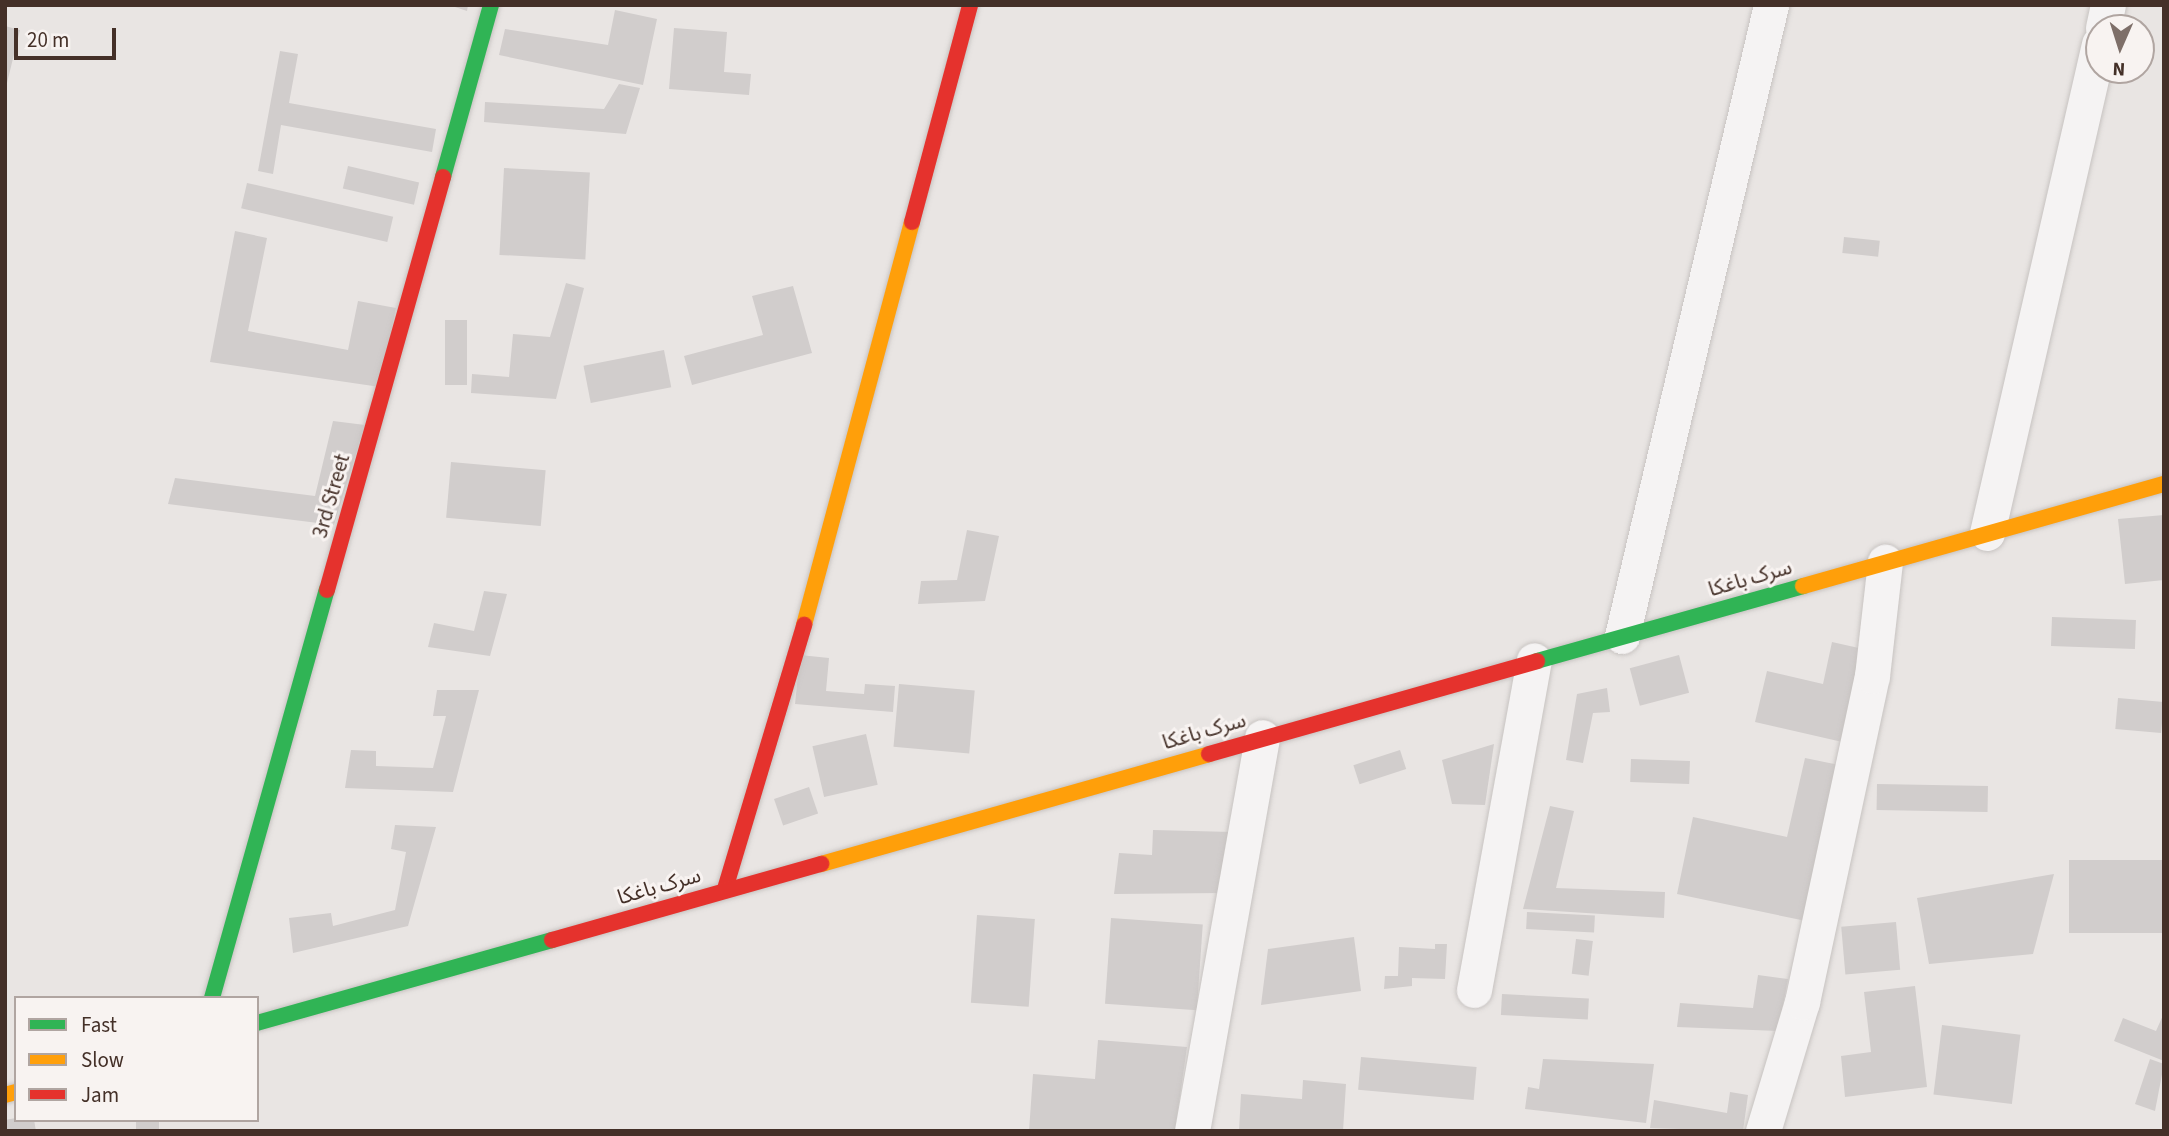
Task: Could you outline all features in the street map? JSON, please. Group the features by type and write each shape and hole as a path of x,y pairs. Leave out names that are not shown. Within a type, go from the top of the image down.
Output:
{"street":[{"name":"3rd Street","path":"213,996 491,5"},
{"path":"725,890 822,562 971,5"},
{"path":"1622,636 1772,5"},
{"path":"1987,533 2090,84"},
{"name":"سرک باغکا","path":"259,1022 2164,484"},
{"path":"1763,1131 1802,1002 1872,676 1885,562"},
{"path":"1474,990 1534,660"},
{"path":"1192,1131 1262,737"}],"building":[{"path":"449,5 468,5 467,11"},
{"path":"615,10 657,19 643,85 499,55 505,29 608,45"},
{"path":"5,26 20,30 6,87 5,87"},
{"path":"674,28 727,32 724,72 751,74 749,95 669,89"},
{"path":"280,51 298,54 289,103 436,129 432,152 281,125 273,174 258,171"},
{"path":"619,84 640,88 626,134 484,122 485,102 604,109"},
{"path":"348,166 419,182 414,205 343,188"},
{"path":"504,168 590,173 585,259 499,255"},
{"path":"247,183 393,217 387,242 241,208"},
{"path":"235,231 267,238 248,331 348,350 358,301 396,308 380,387 210,362"},
{"path":"1844,237 1880,241 1878,257 1842,253"},
{"path":"566,283 584,288 556,399 471,393 472,374 509,377 513,334 550,337"},
{"path":"793,286 812,353 692,385 684,356 763,335 752,296"},
{"path":"445,320 467,320 467,385 445,385"},
{"path":"664,350 671,387 591,403 584,366"},
{"path":"333,421 365,425 334,525 168,504 175,478 315,496"},
{"path":"451,462 546,470 541,526 446,518"},
{"path":"2164,515 2164,580 2125,584 2118,519"},
{"path":"967,530 999,536 985,601 918,604 921,581 957,580"},
{"path":"484,591 507,594 490,656 428,647 434,623 474,631"},
{"path":"2052,617 2136,620 2135,649 2051,646"},
{"path":"1832,642 1872,651 1851,744 1755,722 1767,671 1823,684"},
{"path":"800,655 829,658 826,691 864,694 865,684 895,686 893,712 795,704"},
{"path":"1679,655 1689,693 1640,706 1630,668"},
{"path":"899,684 975,691 969,753 894,747"},
{"path":"1607,688 1610,712 1593,713 1583,763 1566,760 1577,694"},
{"path":"437,690 479,690 453,792 345,788 351,750 376,751 376,766 433,768 446,716 433,716"},
{"path":"2118,698 2164,702 2161,733 2115,729"},
{"path":"866,734 878,785 824,797 812,746"},
{"path":"1494,744 1485,805 1452,804 1442,760"},
{"path":"1400,750 1406,769 1360,784 1353,765"},
{"path":"1805,758 1839,765 1806,921 1677,894 1693,817 1787,837"},
{"path":"1631,759 1690,761 1689,784 1630,782"},
{"path":"1877,784 1988,786 1988,812 1877,810"},
{"path":"809,787 818,813 783,826 774,799"},
{"path":"1550,806 1574,811 1556,888 1665,892 1664,918 1523,909"},
{"path":"395,825 436,827 408,926 293,953 289,918 331,913 333,926 395,910 406,852 391,849"},
{"path":"1153,830 1232,832 1222,893 1114,894 1119,853 1152,855"},
{"path":"2069,860 2164,860 2164,933 2069,933"},
{"path":"2054,874 2033,954 1929,964 1917,898"},
{"path":"1527,912 1595,916 1594,933 1526,929"},
{"path":"977,915 1035,919 1029,1007 971,1003"},
{"path":"1111,918 1203,924 1197,1010 1105,1004"},
{"path":"1896,922 1900,970 1845,975 1841,927"},
{"path":"1354,937 1361,991 1261,1005 1268,949"},
{"path":"1576,939 1593,941 1589,976 1572,974"},
{"path":"1435,944 1447,944 1445,979 1412,978 1412,986 1384,989 1385,976 1398,976 1399,947 1435,949"},
{"path":"1758,975 1788,979 1778,1031 1677,1027 1680,1003 1753,1008"},
{"path":"1915,986 1927,1087 1845,1097 1841,1056 1871,1052 1864,992"},
{"path":"1502,994 1589,999 1588,1020 1501,1015"},
{"path":"2164,1013 2164,1061 2114,1041 2123,1018 2156,1031"},
{"path":"1942,1025 2020,1035 2012,1104 1933,1094"},
{"path":"1098,1040 1187,1047 1175,1131 1029,1131 1033,1074 1095,1079"},
{"path":"1361,1057 1477,1067 1474,1100 1358,1090"},
{"path":"1543,1059 1654,1064 1646,1123 1525,1109 1528,1087 1539,1089"},
{"path":"2150,1059 2164,1064 2155,1111 2135,1104"},
{"path":"1303,1080 1346,1084 1343,1131 1239,1131 1241,1094 1302,1099"},
{"path":"1730,1092 1748,1095 1743,1131 1650,1128 1654,1100 1727,1113"},
{"path":"14,1118 14,1122 34,1122 36,1131 5,1131 5,1120"},
{"path":"136,1122 159,1122 159,1131 136,1131"}],"traffic: fast":[{"path":"443,177 491,5"},
{"path":"1537,661 1803,586"},
{"path":"213,996 327,590"},
{"path":"259,1022 552,940"}],"traffic: slow":[{"path":"804,625 912,222"},
{"path":"1803,586 2164,484"},
{"path":"821,864 1209,754"},
{"path":"5,1095 14,1093"}],"traffic: jam":[{"path":"912,222 970,5"},
{"path":"327,590 443,177"},
{"path":"725,889 804,625"},
{"path":"1209,754 1537,661"},
{"path":"552,940 821,864"}]}
